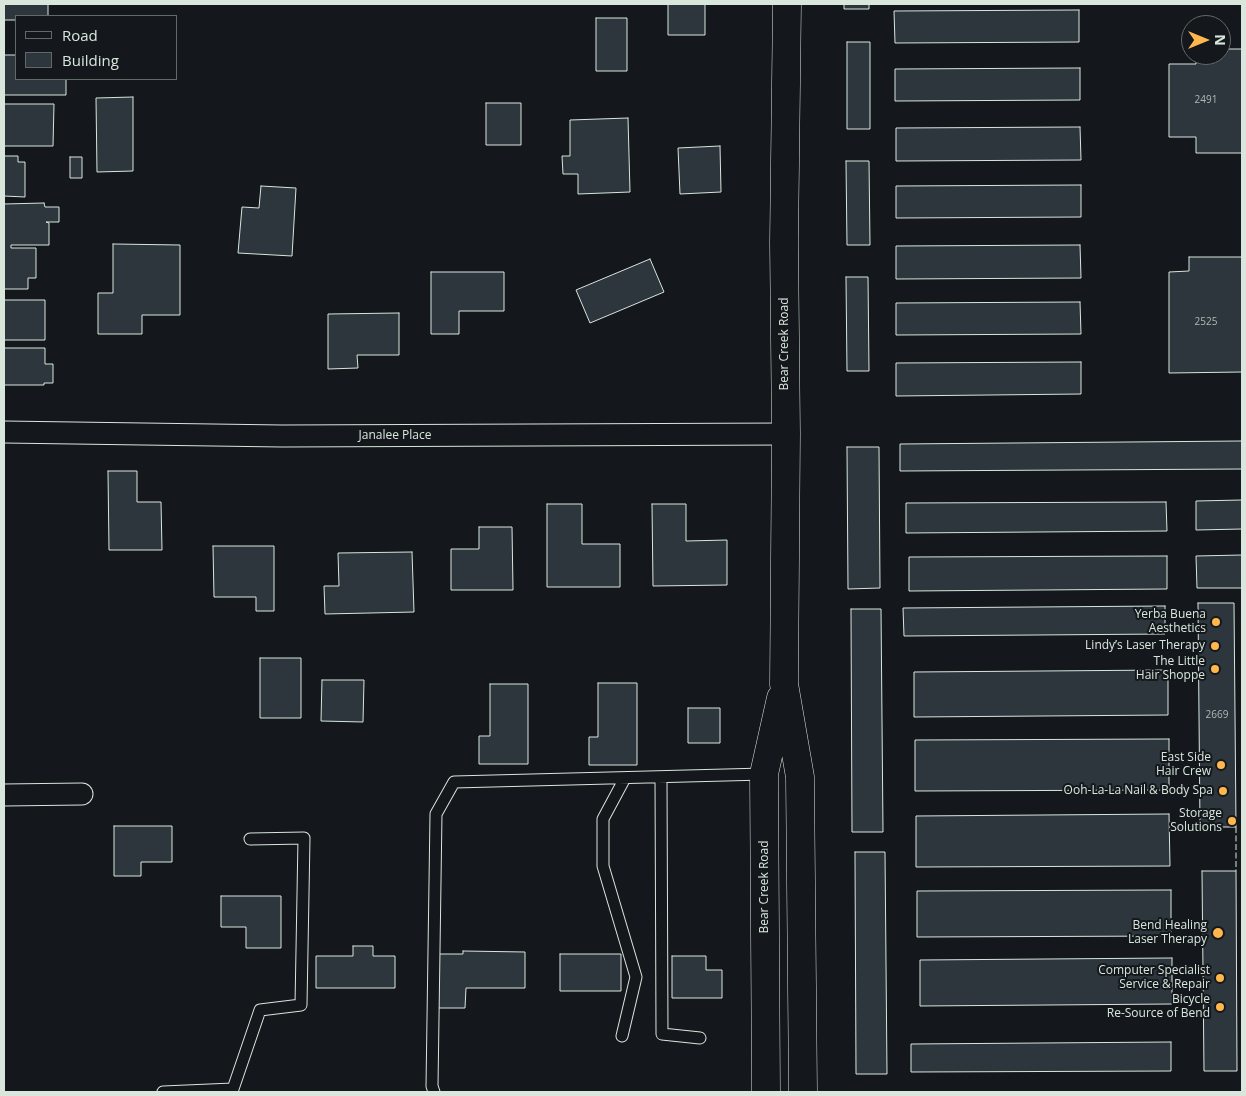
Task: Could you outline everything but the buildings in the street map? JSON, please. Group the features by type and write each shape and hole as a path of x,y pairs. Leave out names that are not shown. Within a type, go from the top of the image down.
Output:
{"street":[{"name":"Bear Creek Road","path":"787,4 784,242 786,434 784,684 800,777 803,1092"},
{"name":"Janalee Place","path":"4,432 273,436 786,434"},
{"name":"Bear Creek Road","path":"766,1092 764,774 784,684"},
{"path":"4,795 82,794"}],"lane":[{"path":"434,1092 432,1086 436,814 454,782 764,774"},
{"path":"661,777 662,1034 700,1038"},
{"path":"622,1036 636,977 603,866 603,819 625,778"},
{"path":"162,1092 233,1089 260,1010 302,1005 304,838 250,839"}],"fence":[{"path":"1236,827 1236,871"}],"place":[{"name":"Yerba Buena Aesthetics","path":"1216,622"},
{"name":"Lindy’s Laser Therapy","path":"1215,646"},
{"name":"The Little Hair Shoppe","path":"1215,669"},
{"name":"East Side Hair Crew","path":"1221,765"},
{"name":"Ooh-La-La Nail & Body Spa","path":"1223,791"},
{"name":"Storage Solutions","path":"1232,821"},
{"name":"Bend Healing Laser Therapy","path":"1218,933"},
{"name":"Computer Specialist Service & Repair","path":"1220,978"},
{"name":"Bicycle Re-Source of Bend","path":"1220,1007"}]}
